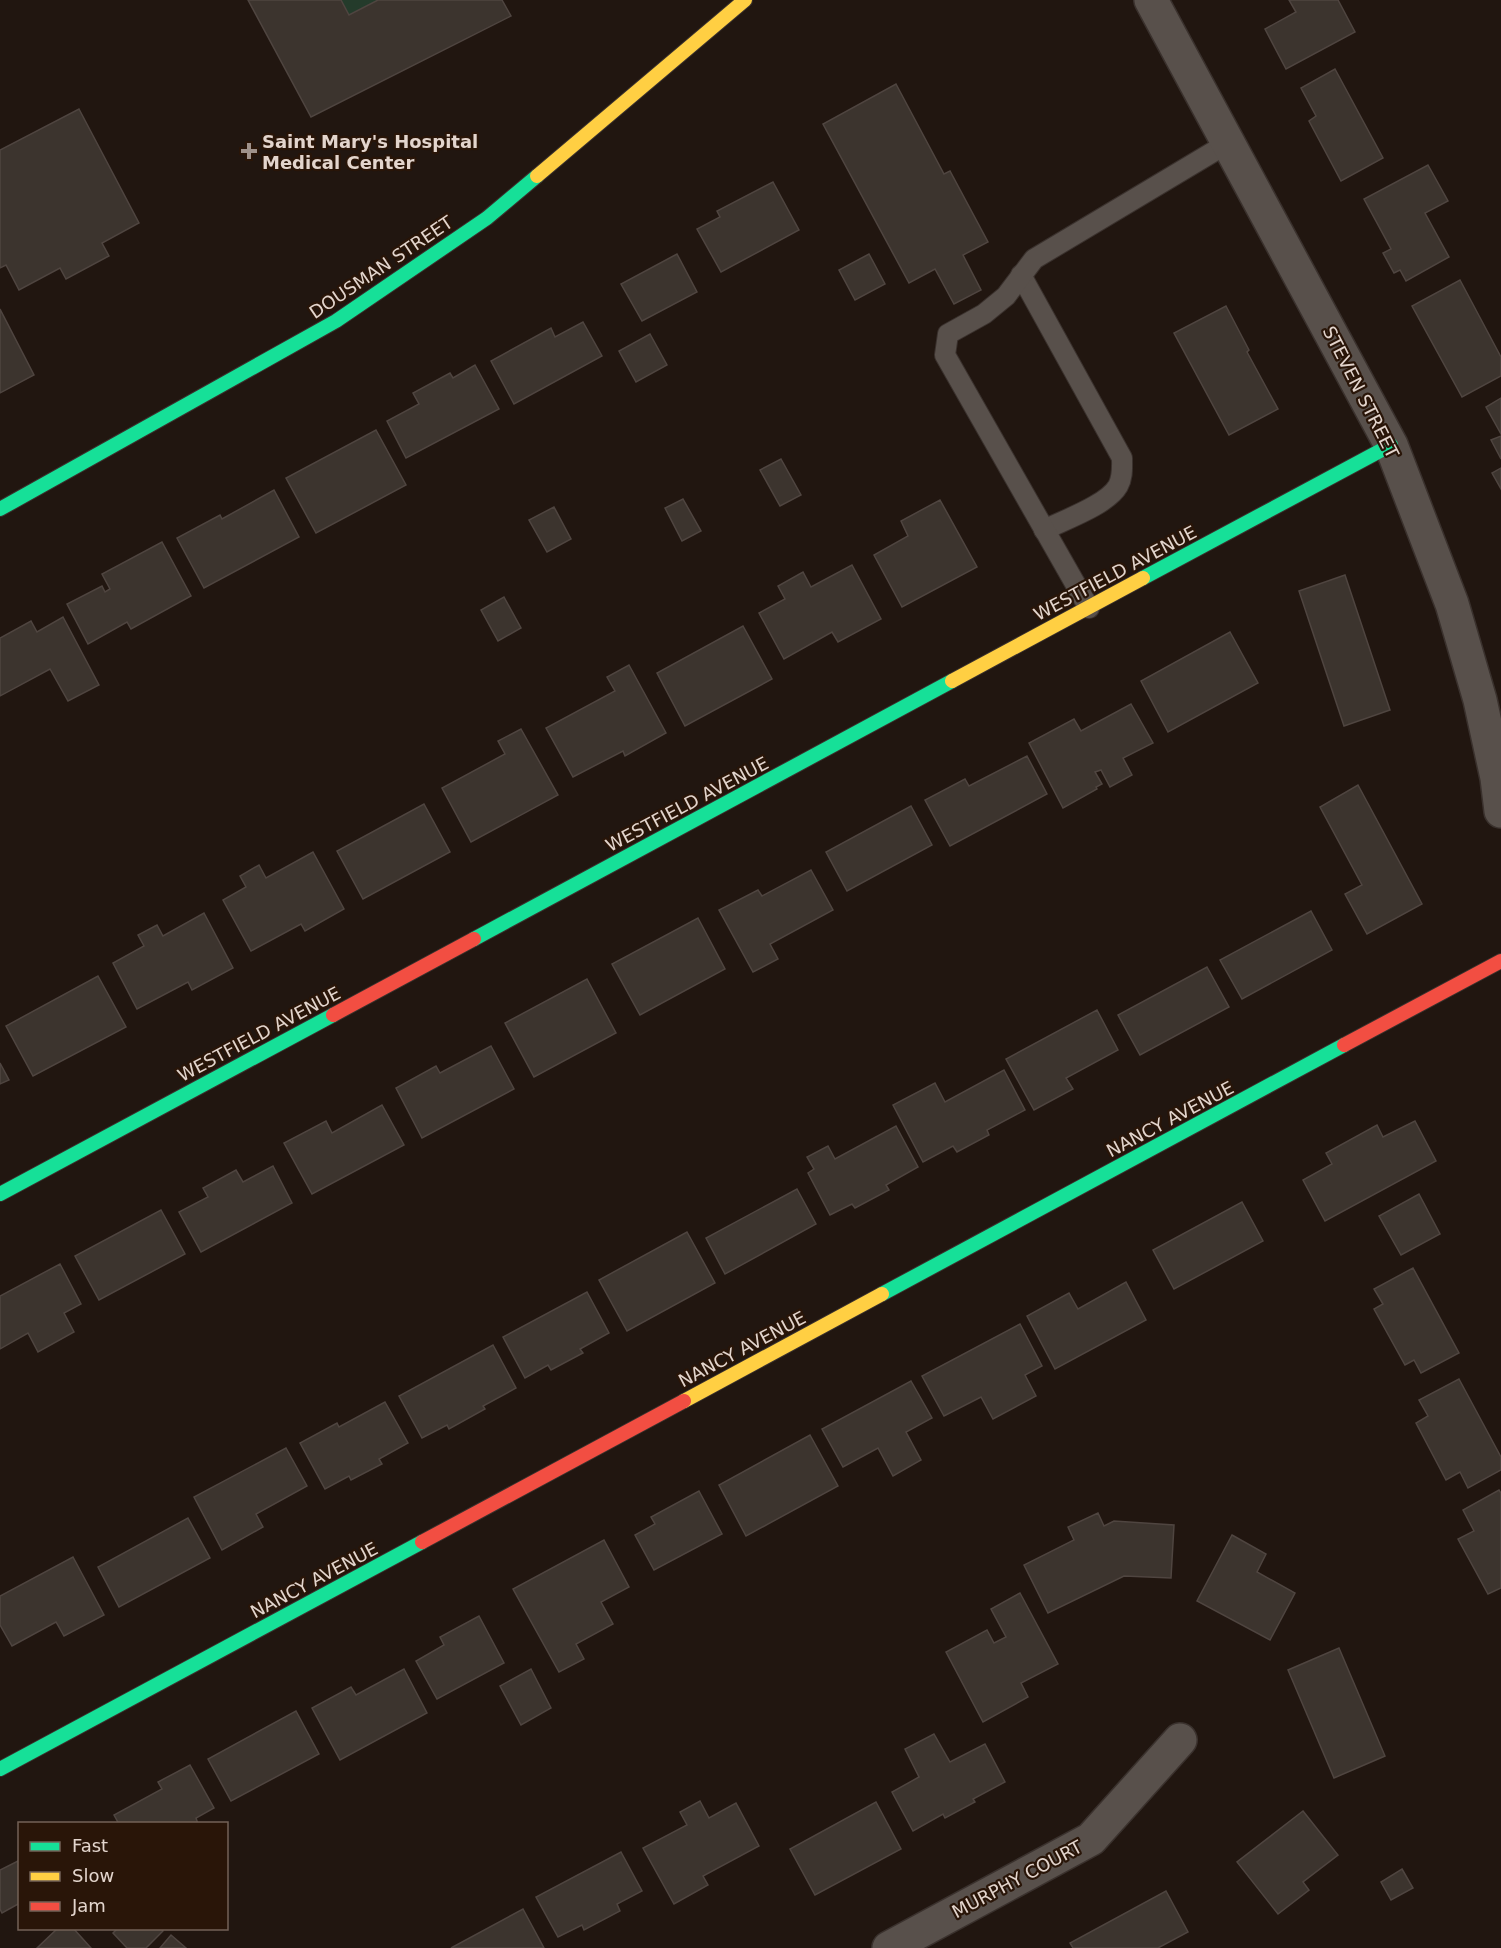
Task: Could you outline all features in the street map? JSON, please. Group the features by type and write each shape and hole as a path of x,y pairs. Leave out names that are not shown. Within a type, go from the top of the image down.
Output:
{"street":[{"name":"DOUSMAN STREET","path":"0,509 244,374 362,304 487,218 745,0"},
{"name":"STEVEN STREET","path":"1151,0 1391,445 1452,604 1480,700 1497,778 1501,811"},
{"name":"WESTFIELD AVENUE","path":"0,1194 1391,445"},
{"name":"NANCY AVENUE","path":"0,1769 1501,961"},
{"name":"MURPHY COURT","path":"889,1948 1091,1839 1180,1740"}],"lane":[{"path":"1089,608 945,355 948,334 991,308 1006,296 1034,259 1228,143"},
{"path":"1021,275 1122,458 1122,474 1117,488 1103,501 1044,530"}],"green space":[{"path":"341,0 378,0 349,15"}],"building":[{"path":"248,0 341,0 349,15 378,0 502,0 511,16 311,117"},
{"path":"1289,0 1338,0 1355,32 1286,69 1265,29 1296,12"},
{"path":"1335,69 1383,158 1341,181 1309,121 1316,116 1301,88"},
{"path":"896,84 944,174 950,171 988,242 963,255 981,290 954,304 935,269 909,283 823,124"},
{"path":"79,109 139,223 102,243 109,256 66,279 60,268 19,290 6,265 0,268 0,150"},
{"path":"1428,165 1448,201 1425,213 1449,257 1406,281 1400,270 1394,273 1383,253 1391,249 1364,199"},
{"path":"773,182 799,230 721,272 697,229 720,217 717,211"},
{"path":"677,254 697,292 642,321 621,284"},
{"path":"869,254 885,284 855,300 839,270"},
{"path":"1460,280 1501,357 1501,376 1462,397 1412,306"},
{"path":"1226,306 1249,350 1247,352 1278,409 1229,435 1174,333"},
{"path":"0,309 34,375 0,393"},
{"path":"583,322 602,356 514,404 491,361 551,328 555,337"},
{"path":"650,334 667,365 636,382 619,351"},
{"path":"475,365 499,409 406,458 387,421 419,404 413,393 450,373 453,378"},
{"path":"1501,398 1501,434 1486,407"},
{"path":"376,430 406,485 316,533 286,478"},
{"path":"1501,436 1501,459 1491,440"},
{"path":"781,459 801,495 780,506 760,470"},
{"path":"1501,468 1501,489 1492,473"},
{"path":"274,490 299,537 204,588 177,538 220,515 222,519"},
{"path":"683,499 701,531 682,541 665,508"},
{"path":"940,500 977,567 902,607 874,555 908,536 901,521"},
{"path":"554,507 571,539 547,552 529,520"},
{"path":"162,542 191,596 131,629 127,622 88,644 67,604 102,586 105,592 110,589 102,574"},
{"path":"852,565 881,619 838,642 832,632 784,659 759,613 785,599 778,586 803,572 811,587"},
{"path":"1345,575 1390,710 1344,726 1299,591"},
{"path":"504,597 521,628 498,641 481,610"},
{"path":"63,617 99,685 68,701 50,669 0,696 0,638 31,621 37,632"},
{"path":"743,626 772,679 685,726 657,673"},
{"path":"1230,632 1258,683 1168,732 1141,681"},
{"path":"629,665 666,733 625,756 623,751 573,777 546,728 615,691 607,677"},
{"path":"1131,704 1153,743 1123,758 1132,775 1110,787 1101,770 1095,772 1102,784 1063,808 1029,743 1074,719 1081,731"},
{"path":"521,729 558,795 471,842 442,788 505,754 498,741"},
{"path":"1027,756 1047,794 950,846 925,800 965,779 969,786"},
{"path":"1358,785 1422,904 1367,934 1345,894 1362,885 1320,807"},
{"path":"424,804 450,852 363,899 337,851"},
{"path":"911,806 932,845 847,891 826,852"},
{"path":"313,852 344,909 305,931 301,924 251,951 223,900 246,887 240,876 259,865 266,878"},
{"path":"811,870 833,910 770,944 778,959 753,972 719,910 758,890 762,896"},
{"path":"1311,911 1332,950 1242,999 1220,960"},
{"path":"204,913 233,968 192,990 188,982 137,1009 113,963 144,946 138,935 157,925 163,936"},
{"path":"698,918 725,969 640,1015 612,964"},
{"path":"1207,967 1229,1007 1140,1055 1118,1015"},
{"path":"98,976 126,1027 33,1076 6,1026"},
{"path":"587,979 616,1033 534,1077 505,1023"},
{"path":"1097,1010 1118,1050 1066,1078 1073,1089 1034,1110 1006,1059"},
{"path":"491,1046 514,1089 422,1138 396,1088 436,1066 440,1073"},
{"path":"0,1063 9,1080 0,1084"},
{"path":"1004,1070 1025,1110 987,1130 989,1135 957,1152 953,1146 923,1162 893,1105 935,1083 945,1102"},
{"path":"382,1105 404,1145 312,1194 284,1143 326,1121 332,1133"},
{"path":"1415,1121 1436,1161 1325,1221 1303,1180 1332,1164 1326,1153 1377,1125 1383,1137"},
{"path":"896,1126 918,1167 886,1185 889,1190 855,1208 852,1204 830,1215 808,1173 814,1169 807,1157 828,1146 835,1159"},
{"path":"273,1166 292,1203 201,1252 179,1212 208,1197 203,1188 236,1170 243,1182"},
{"path":"797,1189 816,1224 725,1274 706,1238"},
{"path":"1419,1194 1440,1234 1401,1255 1379,1216"},
{"path":"1242,1202 1263,1241 1174,1289 1153,1250"},
{"path":"161,1210 185,1254 99,1300 75,1256"},
{"path":"687,1232 715,1283 627,1331 599,1280"},
{"path":"60,1264 81,1304 64,1313 74,1332 38,1352 28,1333 0,1349 0,1296"},
{"path":"1413,1268 1459,1353 1421,1373 1414,1360 1405,1365 1374,1309 1383,1304 1374,1289"},
{"path":"1126,1282 1146,1320 1055,1369 1027,1316 1069,1293 1078,1309"},
{"path":"587,1292 609,1333 580,1349 583,1353 551,1370 548,1365 525,1378 503,1337"},
{"path":"1020,1324 1042,1366 1025,1375 1036,1396 993,1419 981,1397 944,1416 922,1376"},
{"path":"493,1345 516,1388 483,1406 485,1409 449,1429 447,1425 422,1438 399,1396"},
{"path":"1459,1379 1501,1457 1501,1470 1468,1488 1460,1472 1446,1480 1416,1423 1428,1416 1419,1400"},
{"path":"911,1381 932,1418 906,1432 921,1460 893,1476 878,1448 843,1467 822,1429"},
{"path":"385,1402 408,1443 379,1459 382,1464 351,1480 349,1476 325,1489 300,1443 337,1423 339,1427"},
{"path":"810,1435 838,1486 746,1536 719,1485"},
{"path":"286,1448 307,1486 256,1514 263,1527 222,1550 194,1497"},
{"path":"1499,1490 1501,1493 1501,1588 1488,1594 1458,1539 1474,1531 1463,1510"},
{"path":"699,1491 722,1534 654,1570 635,1535 655,1524 651,1517"},
{"path":"1098,1513 1104,1526 1114,1521 1174,1525 1171,1578 1124,1576 1048,1613 1024,1565 1074,1540 1068,1527"},
{"path":"188,1518 210,1558 119,1607 98,1567"},
{"path":"1232,1535 1266,1554 1257,1572 1295,1593 1270,1640 1197,1601"},
{"path":"604,1540 629,1587 601,1602 613,1624 576,1644 584,1659 559,1672 513,1589"},
{"path":"73,1557 104,1615 64,1636 56,1622 12,1646 0,1625 0,1596"},
{"path":"1020,1593 1058,1664 1021,1683 1028,1697 983,1722 946,1652 987,1630 994,1643 1006,1637 991,1609"},
{"path":"479,1616 504,1663 437,1699 416,1661 444,1645 440,1637"},
{"path":"1339,1648 1385,1756 1334,1778 1288,1670"},
{"path":"404,1669 427,1713 340,1760 312,1708 351,1687 356,1695"},
{"path":"531,1669 551,1708 521,1725 500,1686"},
{"path":"296,1711 319,1754 231,1801 208,1759"},
{"path":"934,1734 950,1762 985,1744 1005,1782 973,1799 975,1802 945,1818 943,1814 913,1831 892,1792 919,1777 905,1749"},
{"path":"190,1765 214,1808 196,1818 197,1822 118,1822 114,1815 162,1789 158,1782"},
{"path":"700,1801 709,1818 736,1803 759,1846 703,1876 708,1885 674,1904 643,1848 687,1825 680,1812"},
{"path":"876,1802 901,1849 815,1895 790,1849"},
{"path":"1303,1811 1338,1855 1303,1882 1309,1890 1278,1914 1237,1862"},
{"path":"621,1852 642,1891 617,1904 620,1911 584,1930 582,1925 558,1937 536,1897"},
{"path":"18,1861 18,1904 2,1913 0,1909 0,1870"},
{"path":"1402,1869 1413,1888 1391,1900 1381,1882"},
{"path":"1166,1891 1188,1932 1158,1948 1073,1948 1070,1943"},
{"path":"523,1909 544,1948 451,1948"},
{"path":"56,1930 75,1930 91,1948 37,1948"},
{"path":"116,1930 163,1931 146,1948 127,1948 113,1933"},
{"path":"171,1935 186,1948 160,1948"}],"traffic: fast":[{"path":"0,509 336,321 487,218 537,176"},
{"path":"1143,578 1391,445"},
{"path":"474,939 952,681"},
{"path":"0,1194 333,1015"},
{"path":"882,1294 1344,1045"},
{"path":"0,1769 422,1542"}],"traffic: slow":[{"path":"537,176 745,0"},
{"path":"952,681 1143,578"},
{"path":"684,1401 882,1294"}],"traffic: jam":[{"path":"333,1015 474,939"},
{"path":"1344,1045 1501,961"},
{"path":"422,1542 684,1401"}],"place":[{"name":"Saint Mary's Hospital Medical Center","path":"249,151"}]}
